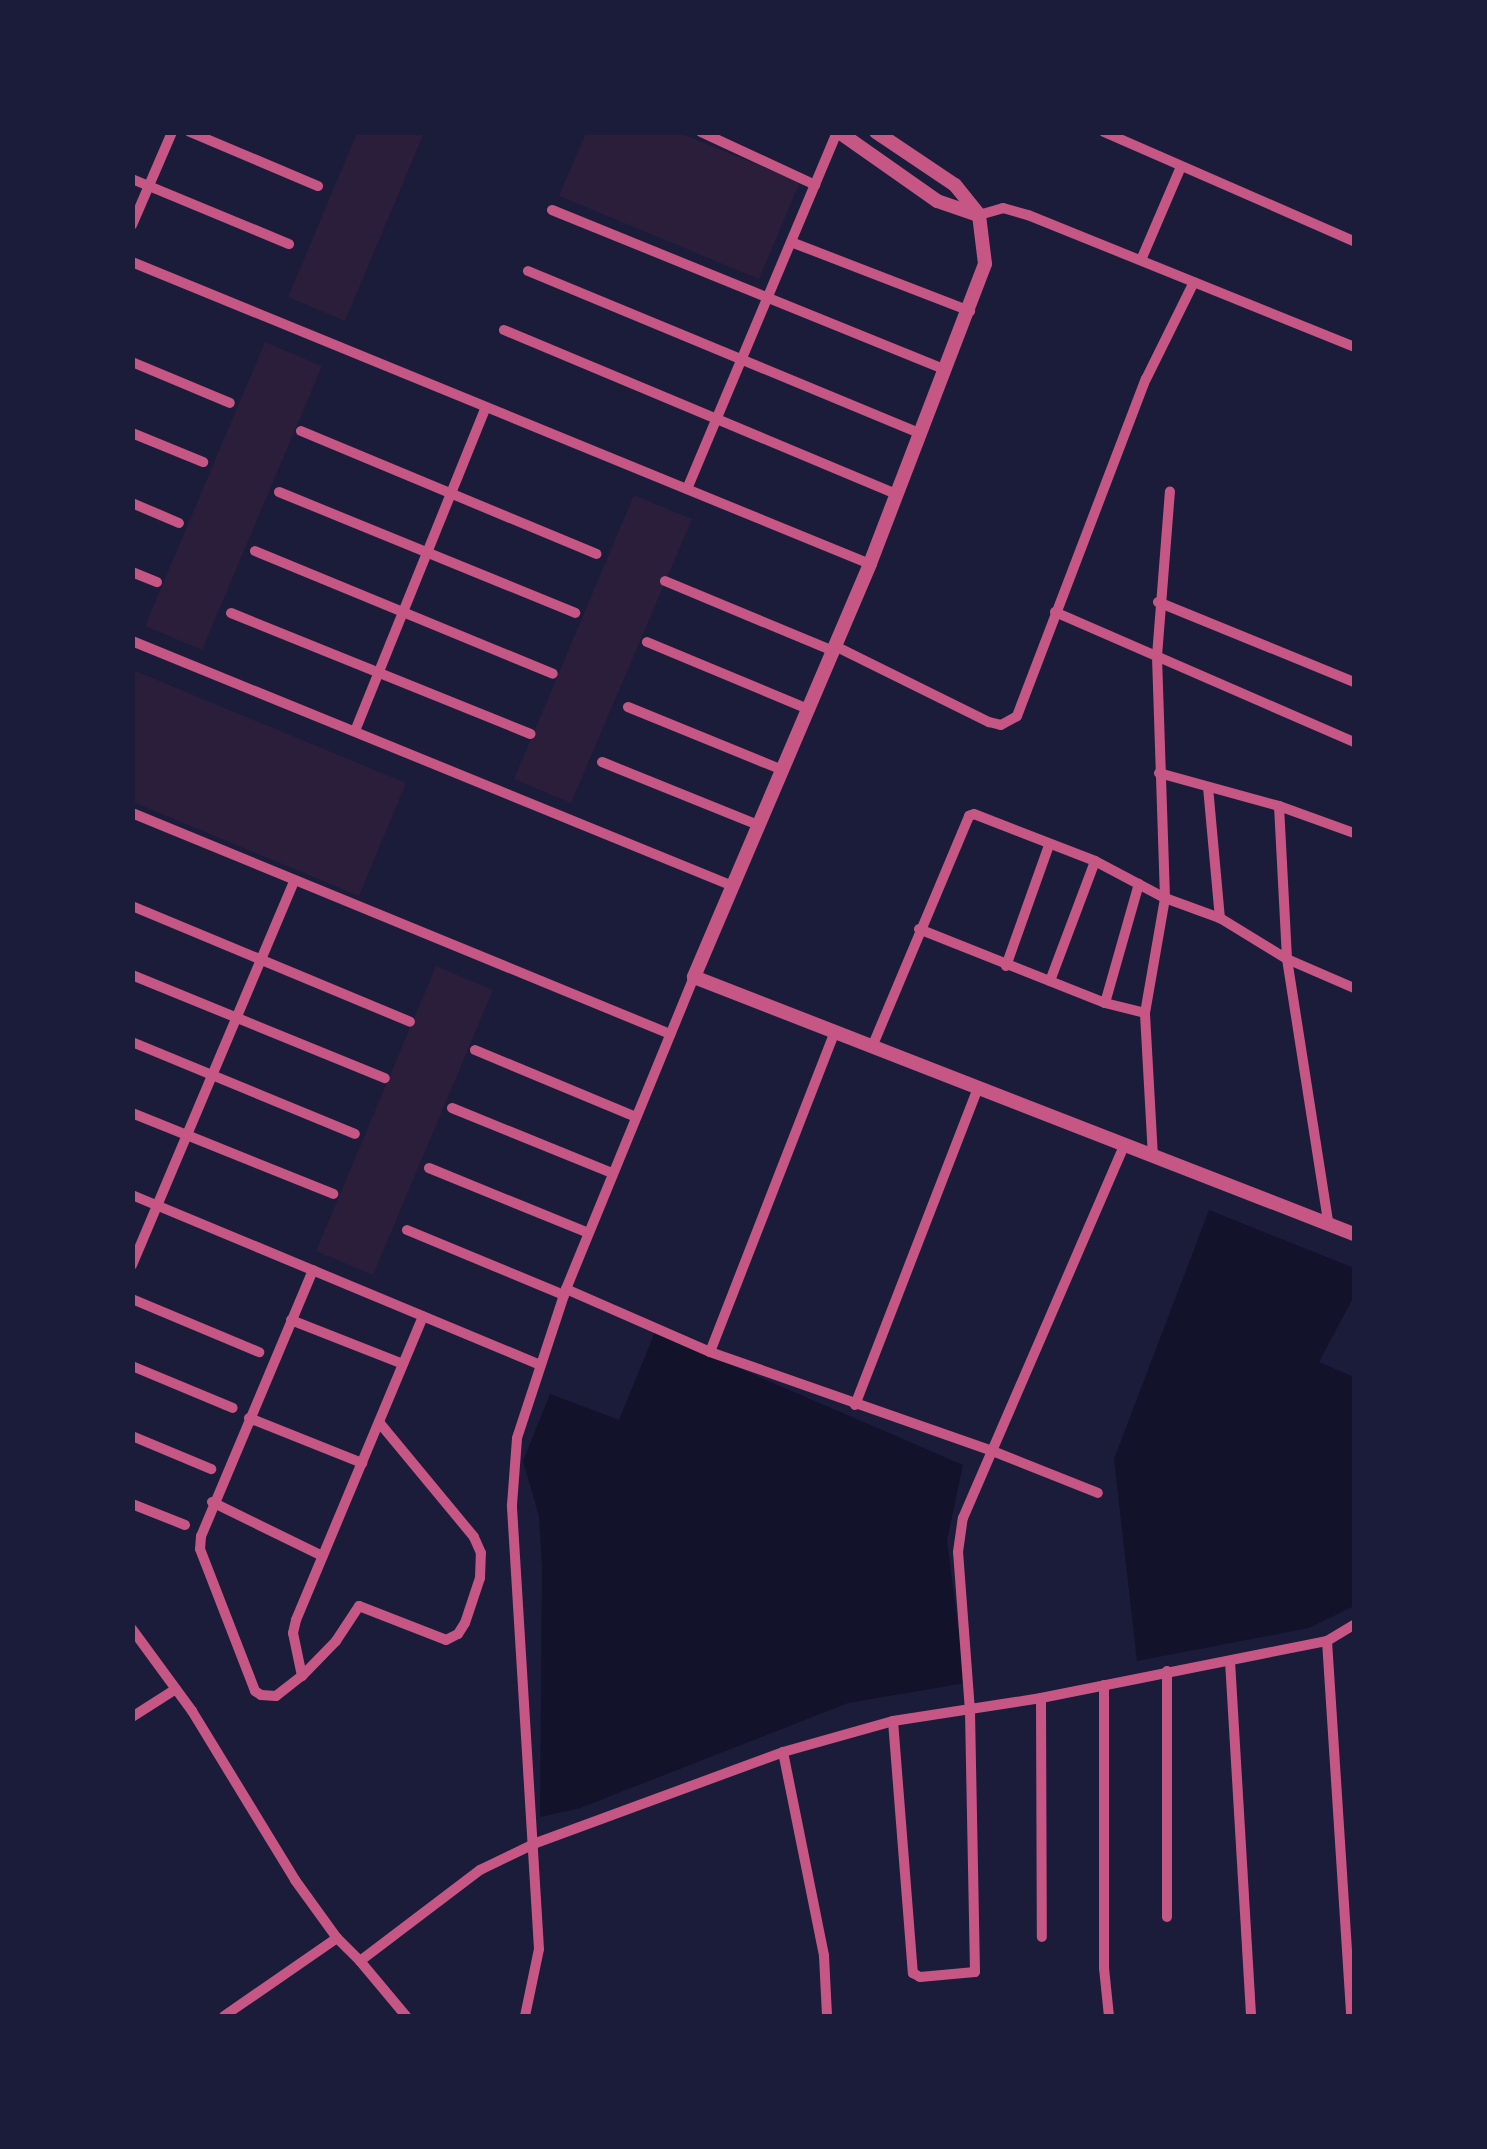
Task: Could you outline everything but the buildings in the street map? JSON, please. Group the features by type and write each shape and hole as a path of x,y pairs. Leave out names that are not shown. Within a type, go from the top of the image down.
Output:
{"street":[{"path":"132,225 172,132"},
{"path":"190,132 318,186"},
{"path":"701,132 815,185"},
{"path":"687,489 838,132 937,200 979,215 1003,208 1354,347"},
{"path":"525,2016 539,1949 536,1843 512,1505 517,1438 538,1364 588,1233 870,564 970,311 984,264 979,215 940,174 876,132"},
{"path":"1104,132 1180,169 1354,241"},
{"path":"1136,148 1142,132"},
{"path":"1141,260 1180,169"},
{"path":"132,178 289,244"},
{"path":"552,210 946,370"},
{"path":"791,242 970,311"},
{"path":"132,262 870,564"},
{"path":"528,271 921,434"},
{"path":"665,581 834,648 1001,725 1017,716 1146,380 1194,282"},
{"path":"504,330 897,494"},
{"path":"132,362 230,402"},
{"path":"355,731 486,406"},
{"path":"301,431 596,554"},
{"path":"132,433 203,462"},
{"path":"278,492 576,613"},
{"path":"1153,1157 1146,1013 1165,898 1157,656 1158,602 1170,492"},
{"path":"132,503 179,523"},
{"path":"256,551 553,674"},
{"path":"132,572 157,582"},
{"path":"1158,602 1354,682"},
{"path":"231,612 530,734"},
{"path":"1055,612 1354,742"},
{"path":"132,641 733,886"},
{"path":"647,642 808,708"},
{"path":"628,707 782,770"},
{"path":"602,762 758,826"},
{"path":"1159,773 1280,806 1354,833"},
{"path":"1208,786 1220,918"},
{"path":"1280,806 1278,861 1287,959 1329,1226"},
{"path":"132,813 670,1034"},
{"path":"872,1046 969,816 1095,862 1165,898 1220,918 1287,959 1354,988"},
{"path":"1006,966 1049,845"},
{"path":"1050,982 1095,862"},
{"path":"132,1265 294,881"},
{"path":"1105,1002 1140,884"},
{"path":"132,906 410,1022"},
{"path":"920,930 1006,966 1146,1013"},
{"path":"132,974 385,1078"},
{"path":"694,977 1354,1234"},
{"path":"710,1352 835,1032"},
{"path":"132,1042 355,1134"},
{"path":"475,1050 636,1117"},
{"path":"855,1405 978,1088"},
{"path":"452,1108 612,1174"},
{"path":"132,1113 333,1194"},
{"path":"893,1721 913,1972 920,1977 975,1972 970,1711 958,1552 963,1518 1125,1144"},
{"path":"429,1168 588,1233"},
{"path":"132,1196 538,1364"},
{"path":"407,1230 710,1352 990,1450 1098,1493"},
{"path":"313,1270 212,1502 200,1549 255,1690 276,1696 302,1676 336,1641 360,1606 451,1640 466,1622 480,1578 480,1553 474,1537 379,1422"},
{"path":"132,1299 259,1352"},
{"path":"302,1676 294,1626 423,1316"},
{"path":"291,1320 403,1364"},
{"path":"132,1366 233,1408"},
{"path":"249,1418 362,1462"},
{"path":"132,1436 211,1469"},
{"path":"212,1502 322,1556"},
{"path":"132,1504 185,1526"},
{"path":"360,1960 480,1870 536,1843 784,1752 893,1721 1041,1698 1326,1641 1354,1625"},
{"path":"132,1629 176,1689 295,1880 337,1938 406,2016"},
{"path":"1326,1641 1350,2016"},
{"path":"1230,1661 1252,2016"},
{"path":"1166,1916 1167,1671"},
{"path":"1104,1684 1104,1968 1109,2016"},
{"path":"132,1717 176,1689"},
{"path":"1041,1698 1042,1937"},
{"path":"784,1752 824,1956 827,2016"},
{"path":"224,2016 337,1938"}],"shaded area":[{"path":"357,133 424,133 345,321 288,297"},
{"path":"586,133 680,133 800,182 759,279 559,196"},
{"path":"265,342 322,366 202,650 145,626"},
{"path":"634,495 692,519 571,803 514,779"},
{"path":"133,670 406,783 359,896 133,802"},
{"path":"436,966 493,990 373,1275 316,1251"},
{"path":"1209,1210 1354,1268 1354,1296 1319,1362 1354,1377 1354,1606 1309,1628 1137,1661 1114,1459"},
{"path":"655,1332 963,1465 947,1540 965,1683 848,1703 580,1808 540,1817 542,1566 539,1516 523,1461 550,1394 619,1420"}]}
